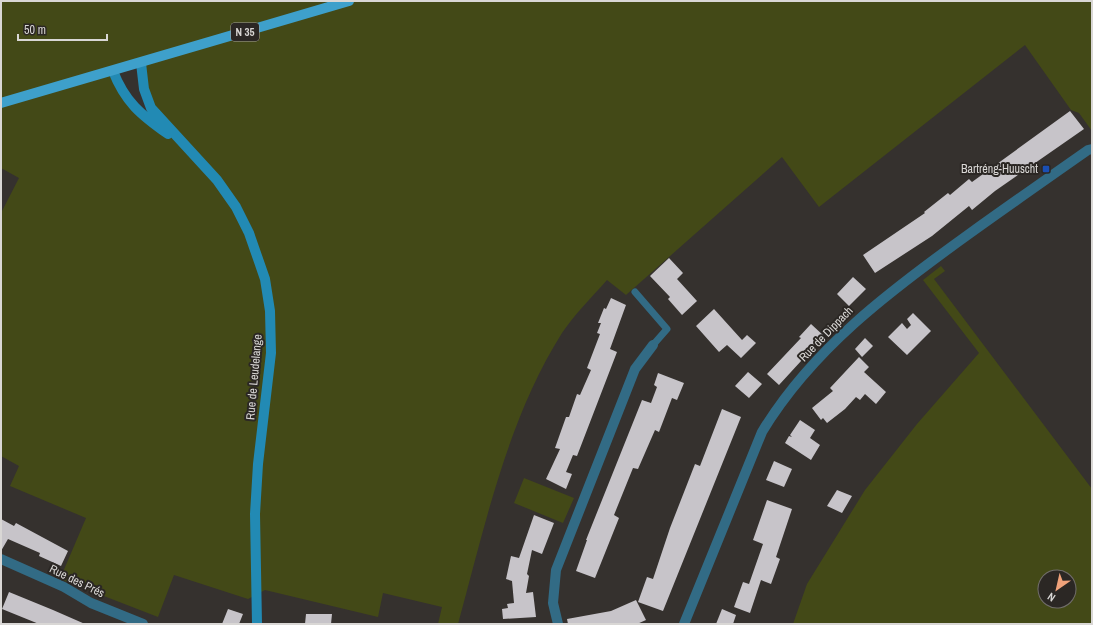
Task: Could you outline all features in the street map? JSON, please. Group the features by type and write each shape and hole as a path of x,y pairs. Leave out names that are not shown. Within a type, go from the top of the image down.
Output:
{"main road":[{"name":"N 35","path":"1,103 349,1"}],"street":[{"name":"Rue de Leudelange","path":"141,63 144,89 151,108 194,153 217,180 236,207 249,233 265,279 270,311 271,353 258,464 255,514 257,624"},
{"name":"Rue de Leudelange","path":"113,71 120,90 138,112 194,153"},
{"name":"Rue de Dippach","path":"684,624 759,438 775,410 792,387 868,310 919,270 1088,150 1092,149"},
{"path":"558,624 553,603 556,570 634,369 653,345"},
{"name":"Rue des Prés","path":"1,559 64,588 91,603 143,624"}],"lane":[{"path":"635,292 667,329 653,345"}],"green space":[{"path":"1,1 1092,1 1092,131 1079,113 1071,110 1025,45 819,207 782,157 626,295 607,280 578,312 562,333 543,366 526,401 512,437 488,512 458,624 438,624 442,607 383,593 378,617 265,590 248,599 174,575 158,617 60,579 86,518 10,486 19,466 1,456 1,213 19,178 1,168","holes":["141,63 151,108 160,129 120,90 113,71"]},
{"path":"941,266 945,271 934,279 1092,489 1092,624 793,624 807,584 865,490 917,424 979,353 923,280"},
{"path":"524,478 574,498 563,523 514,503"}],"building":[{"path":"1070,111 1084,129 995,191 972,210 969,206 932,236 875,273 863,255 925,213 924,212 948,193 950,195 969,179 972,182"},
{"path":"669,258 683,273 677,279 697,301 682,315 668,299 670,297 650,276"},
{"path":"853,277 866,289 849,306 837,294"},
{"path":"611,298 626,305 610,349 617,352 577,456 573,455 566,472 572,474 566,489 546,479 560,449 555,448 566,417 569,417 577,394 580,395 591,370 587,368 600,334 597,333 601,323 598,323 604,308 606,309"},
{"path":"714,309 742,340 747,335 756,343 741,358 727,345 719,352 696,326"},
{"path":"913,313 931,331 907,355 888,337 902,323 907,329 911,325 907,319"},
{"path":"811,324 824,336 779,385 767,374 801,338 799,337"},
{"path":"865,338 873,346 862,357 855,349"},
{"path":"859,357 869,367 864,372 886,392 876,404 865,394 860,400 856,397 845,409 827,423 823,418 821,420 812,408 833,391 830,388"},
{"path":"748,372 762,384 749,398 735,386"},
{"path":"658,373 684,383 677,400 672,398 659,432 655,430 638,469 633,468 614,515 619,518 595,578 576,571 586,540 642,400 651,403 657,387 654,385"},
{"path":"722,409 741,417 663,611 638,602 647,577 653,579 670,528 695,464 700,466"},
{"path":"800,420 815,430 810,438 820,445 811,460 785,443 789,436 792,437 790,435"},
{"path":"774,461 792,469 784,487 766,480"},
{"path":"837,490 852,496 842,513 827,506"},
{"path":"767,500 792,509 776,557 780,559 771,584 761,580 750,613 734,607 743,582 749,584 763,544 753,540"},
{"path":"534,515 554,523 542,554 532,550 527,574 529,576 526,593 533,592 536,617 503,619 502,609 508,608 507,604 514,603 512,581 506,579 511,556 519,558"},
{"path":"1,519 14,526 16,523 68,551 61,566 39,556 40,553 8,539 1,551"},
{"path":"9,592 85,624 39,624 2,609"},
{"path":"636,600 646,620 637,624 568,624 567,619 611,611"},
{"path":"228,609 243,614 239,624 222,624"},
{"path":"722,609 736,615 733,624 716,624"},
{"path":"306,614 332,614 331,624 305,624"}],"place":[{"name":"Bartréng-Huuscht","path":"1046,169"}]}
